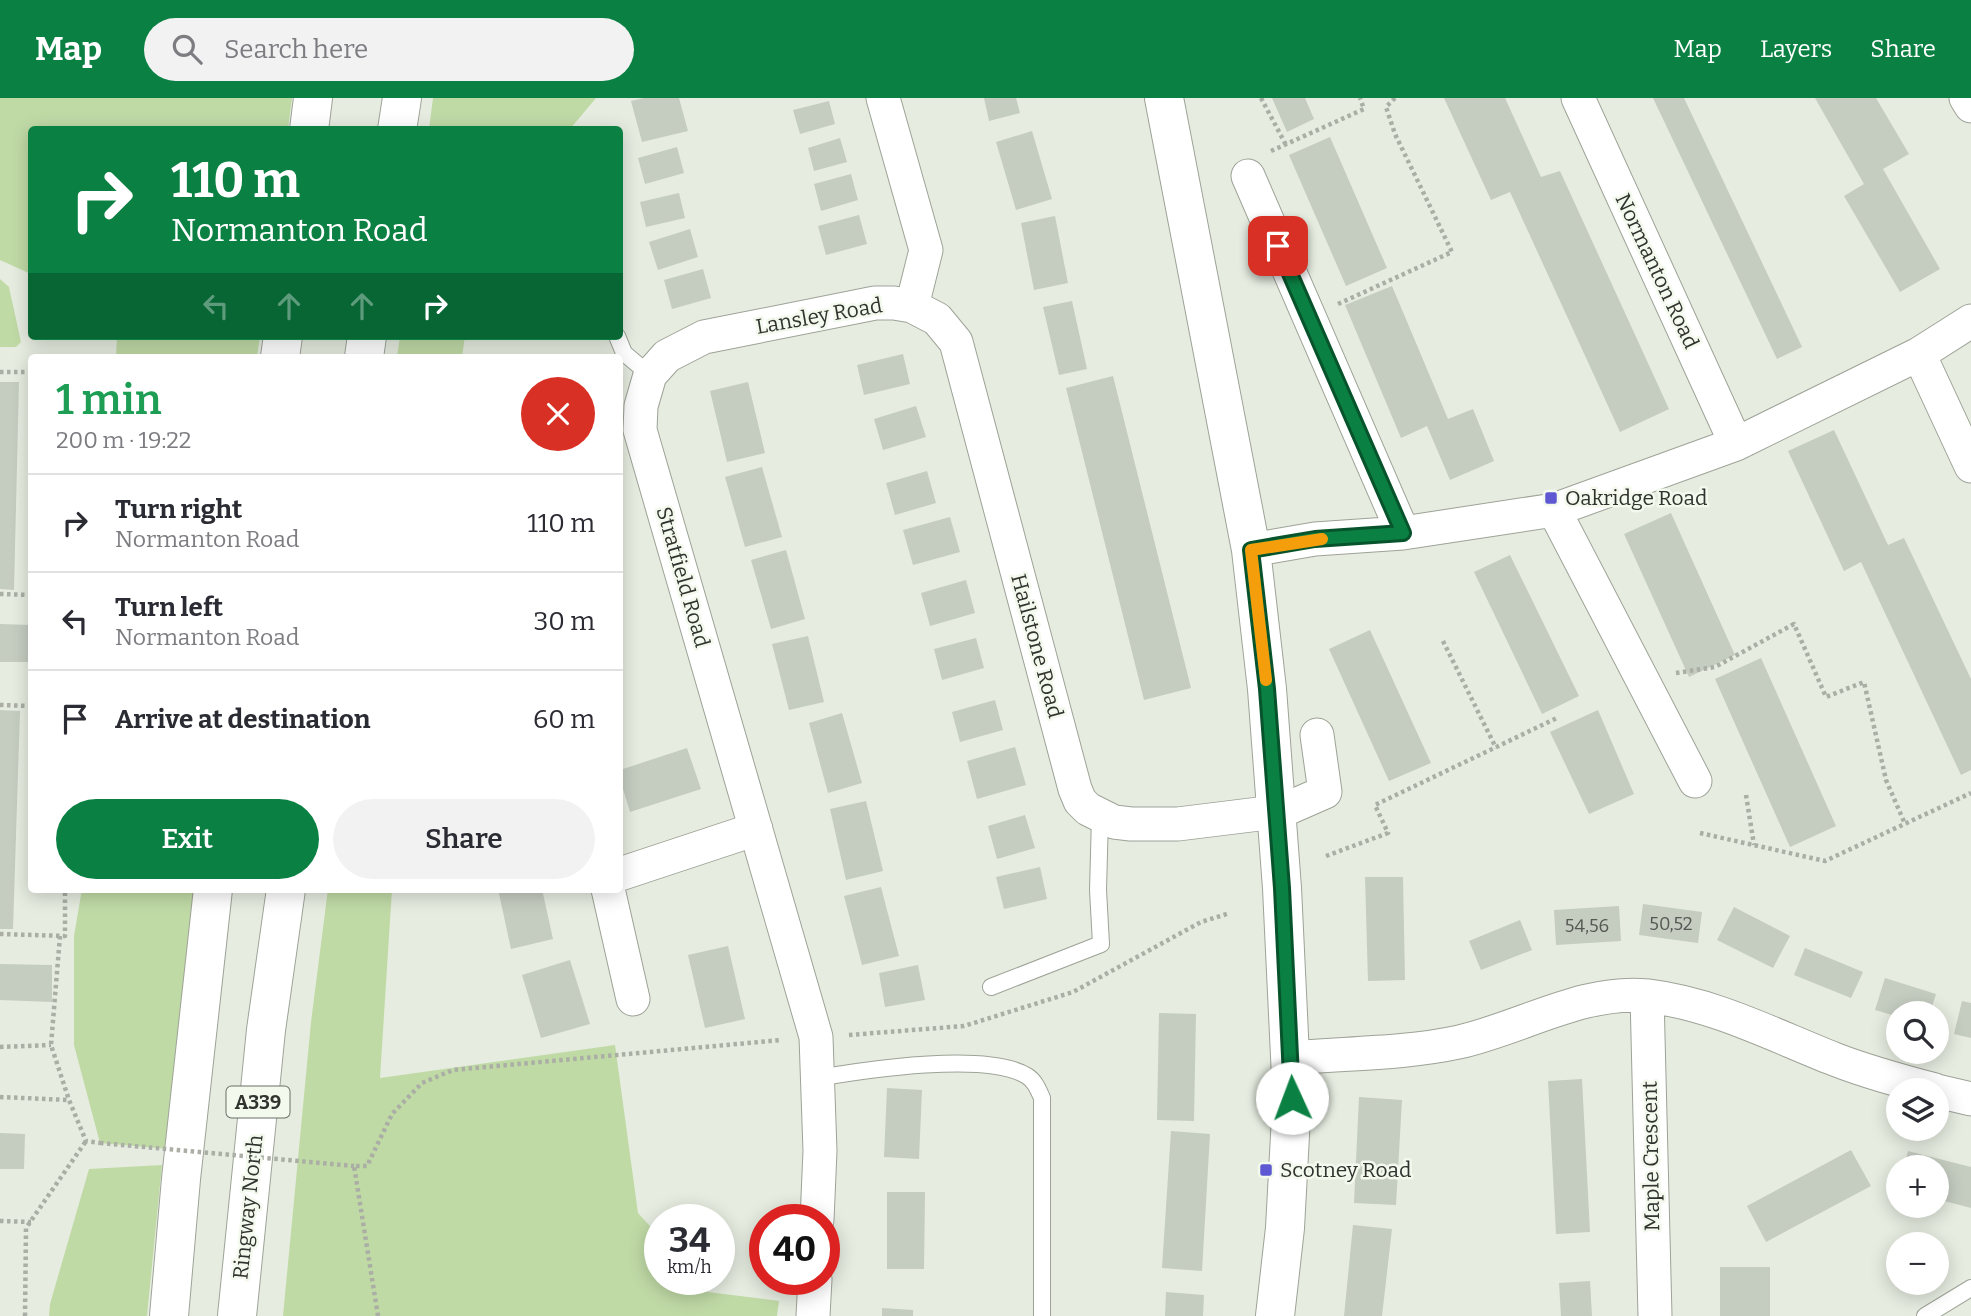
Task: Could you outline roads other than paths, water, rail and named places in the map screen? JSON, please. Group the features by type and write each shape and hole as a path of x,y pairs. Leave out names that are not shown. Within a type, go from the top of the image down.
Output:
{"main road":[{"path":"310,126 313,98"},
{"path":"398,126 402,98"},
{"path":"1164,98 1251,550 1280,810 1292,1098 1285,1228 1275,1316"},
{"path":"169,1316 213,893"},
{"name":"Ringway North","path":"237,1316 266,1030 285,893"}],"street":[{"name":"Lansley Road","path":"650,375 667,356 704,337 875,303 912,306 926,250 883,98"},
{"name":"Normanton Road","path":"1578,98 1736,444"},
{"path":"1966,98 1971,106"},
{"path":"1256,165 1309,316 1403,533"},
{"name":"Hailstone Road","path":"912,306 937,319 956,342 1075,789 1080,801 1100,817"},
{"path":"1251,550 1315,539 1403,533 1553,510 1736,444 1919,354 1971,321"},
{"path":"1919,354 1971,466"},
{"name":"Stratfield Road","path":"650,375 640,406 640,430 816,1037 820,1152 818,1204"},
{"path":"1553,510 1695,781"},
{"path":"1100,817 1131,824 1178,824 1280,810 1325,792 1317,735"},
{"path":"623,873 756,828"},
{"path":"609,893 633,999"},
{"path":"1290,1058 1413,1049 1458,1042 1492,1034 1589,999 1622,995 1673,1000 1752,1024 1834,1059 1889,1078"},
{"name":"Maple Crescent","path":"1647,996 1655,1316"},
{"path":"1949,1094 1971,1100"},
{"path":"813,1316 814,1295"}],"lane":[{"path":"619,340 624,353 650,375"},
{"path":"991,987 1101,944 1098,890 1100,817"},
{"path":"818,1078 863,1070 964,1063 1000,1067 1026,1075 1035,1083 1042,1098 1042,1316"},
{"path":"1925,1316 1971,1288"}],"place":[{"name":"Oakridge Road","path":"1551,498"},
{"name":"Scotney Road","path":"1266,1170"}]}
